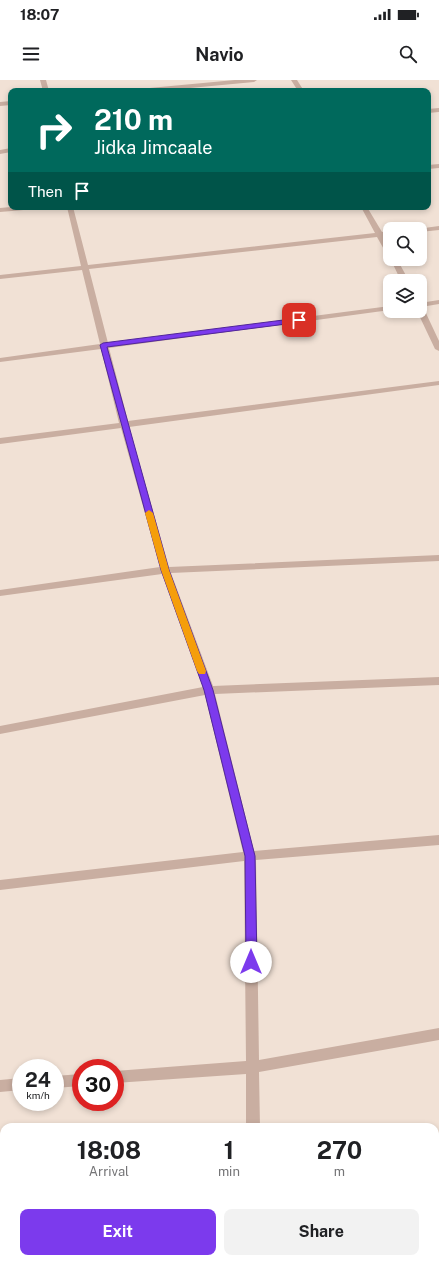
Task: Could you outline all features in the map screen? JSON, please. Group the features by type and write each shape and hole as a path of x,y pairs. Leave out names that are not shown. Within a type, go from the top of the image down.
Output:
{"street":[{"path":"170,88 254,80"},
{"path":"71,210 84,269 124,424 165,570 209,690 250,856 253,1123"},
{"path":"366,210 383,240"},
{"path":"427,229 439,228"},
{"path":"0,277 84,269 383,234"},
{"path":"427,304 439,302"},
{"path":"0,360 103,345 383,309"},
{"path":"424,318 439,349"},
{"path":"0,441 439,383"},
{"path":"0,593 165,570 439,558"},
{"path":"0,730 209,690 439,681"},
{"path":"0,885 250,856 439,840"},
{"path":"124,1076 252,1067 439,1034"},
{"path":"0,1086 12,1085"}],"slow traffic":[{"path":"149,513 165,570 202,671"}],"route":[{"path":"251,962 250,856 209,690 165,570 103,345 299,320"}]}
